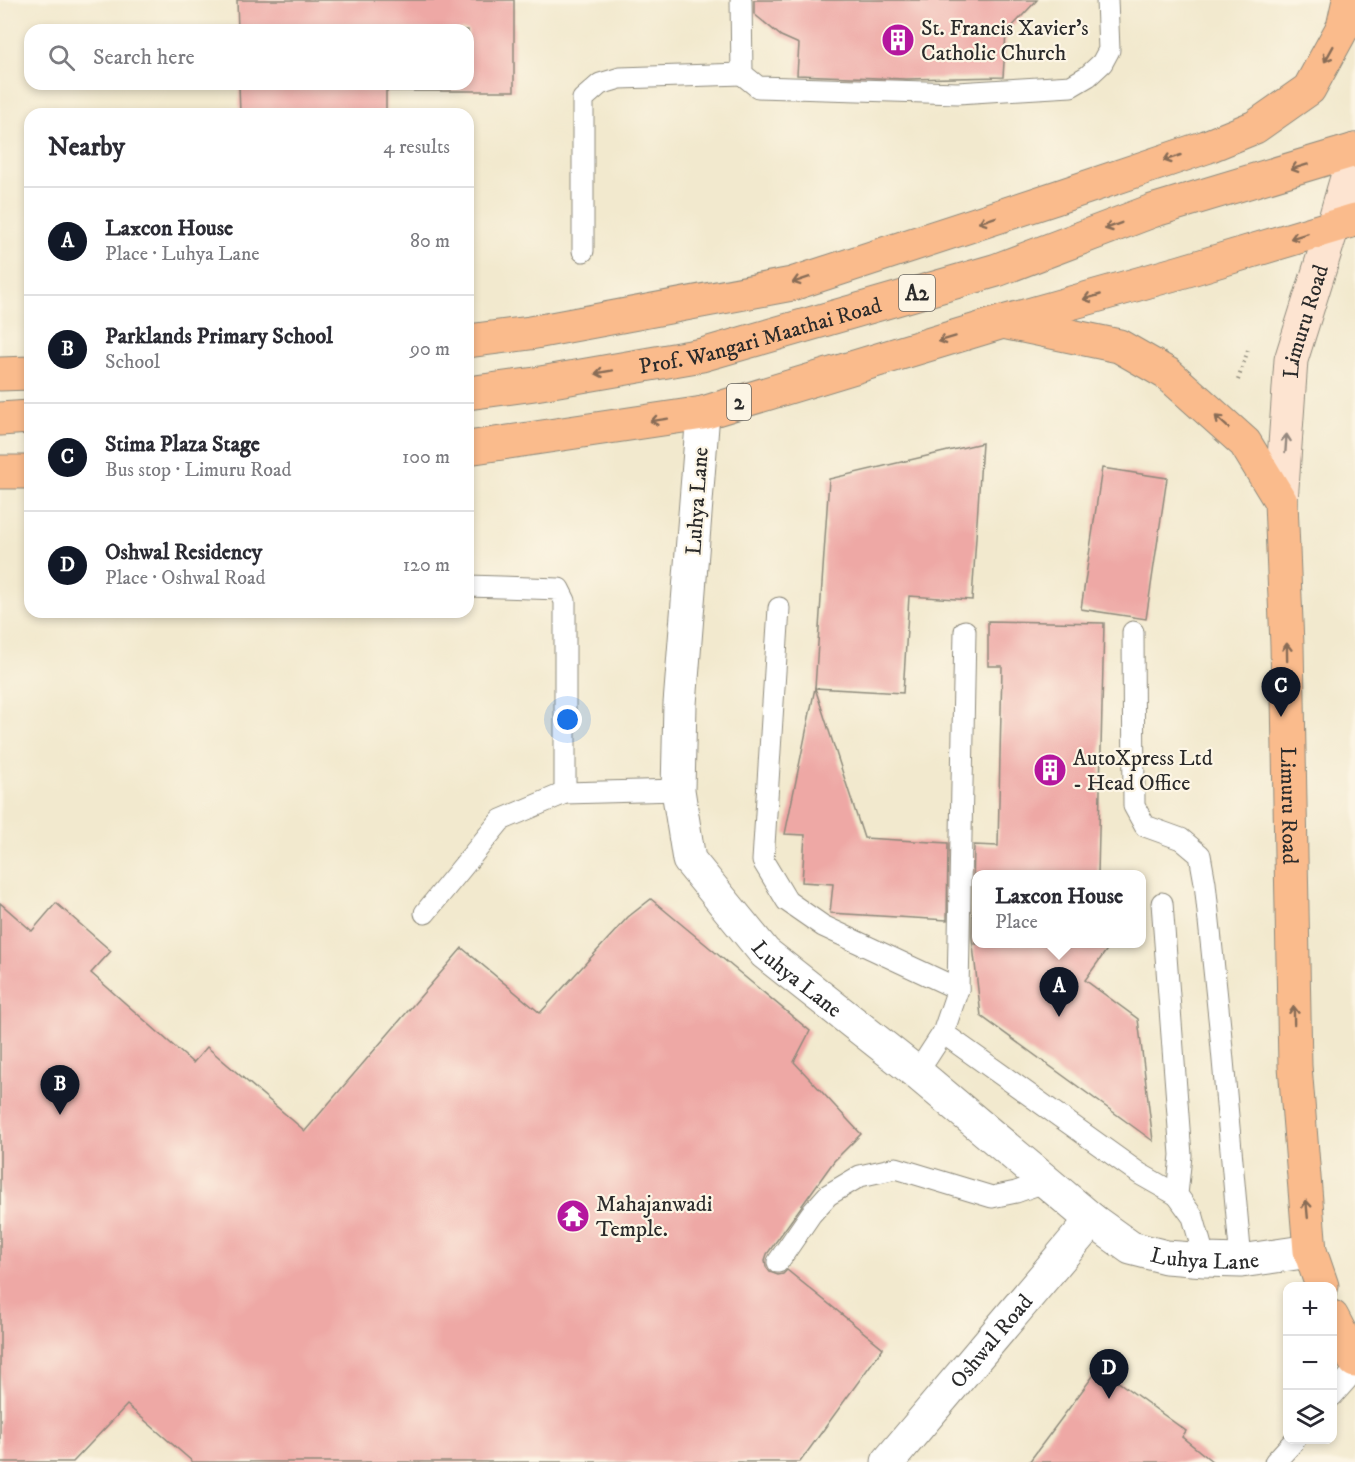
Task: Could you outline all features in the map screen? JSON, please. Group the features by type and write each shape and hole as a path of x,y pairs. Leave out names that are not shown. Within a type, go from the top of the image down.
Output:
{"main road":[{"path":"474,340 530,333 792,284 1206,147 1255,127 1309,89 1343,27 1349,0"},
{"name":"Limuru Road","path":"1320,1282 1310,1251 1295,1066 1287,645 1281,501 1292,360 1344,223 1355,150"},
{"name":"Prof. Wangari Maathai Road","path":"474,392 702,355 997,270 1152,211 1355,150"},
{"name":"2","path":"474,447 703,413 1003,322 1344,223"},
{"path":"1003,322 1119,346 1168,374 1245,443 1281,501"},
{"path":"0,374 24,373"},
{"path":"0,418 24,417"},
{"path":"0,472 24,472"},
{"path":"1337,1327 1355,1361"}],"street":[{"name":"Luhya Lane","path":"703,413 680,704 678,790 689,860 765,953 917,1073 1092,1220 1131,1248 1166,1257 1241,1261 1310,1251"},
{"name":"Oshwal Road","path":"888,1462 1092,1220"}],"lane":[{"path":"741,0 742,74"},
{"path":"583,250 583,99 600,84 620,78 742,74 758,87 958,93 1071,86 1088,76 1102,63 1109,50 1107,0"},
{"path":"474,586 559,589 565,601 565,793"},
{"path":"778,608 763,861 787,901 824,927 958,989"},
{"path":"917,1073 943,1033 958,989 965,631"},
{"path":"1133,632 1134,806 1145,826 1181,839 1200,855 1205,883 1241,1261"},
{"path":"425,913 501,820 565,793 678,790"},
{"path":"1162,903 1181,1155 1177,1195"},
{"path":"943,1033 1140,1174 1177,1195 1193,1217 1205,1260"},
{"path":"778,1262 811,1214 828,1195 860,1176 896,1168 992,1197 1016,1192 1047,1180"},
{"path":"1337,1390 1355,1370"},
{"path":"1275,1462 1291,1444"}],"building":[{"path":"237,0 514,0 514,91 386,91 386,108 240,108 239,90 474,90 474,24 238,24"},
{"name":"St. Francis Xavier's Catholic Church","path":"754,0 1037,0 1006,33 1003,77 906,79 797,75 799,44 781,36 754,14"},
{"path":"982,443 972,600 909,596 903,693 815,688 829,479"},
{"path":"1102,468 1167,478 1146,619 1081,609"},
{"path":"988,621 1104,623 1098,870 973,870 974,845 998,846 1002,666 988,666"},
{"path":"815,688 864,838 948,843 947,920 830,913 833,884 802,882 805,835 785,834"},
{"path":"651,899 810,1031 794,1062 861,1134 834,1161 765,1260 770,1272 778,1275 787,1270 883,1348 800,1462 193,1462 127,1405 73,1462 0,1462 0,903 32,931 56,903 111,951 91,973 193,1063 207,1047 305,1131 462,948 540,1013 628,917"},
{"path":"973,948 1108,948 1085,980 1138,1019 1153,1141 981,1016"},
{"path":"1099,1368 1186,1431 1182,1437 1213,1462 1029,1462"}],"place":[{"name":"St. Francis Xavier's Catholic Church","path":"898,40"},
{"name":"Stima Plaza Stage","path":"1281,717"},
{"name":"AutoXpress Ltd - Head Office","path":"1050,770"},
{"name":"Laxcon House","path":"1059,1017"},
{"name":"Parklands Primary School","path":"60,1115"},
{"name":"Mahajanwadi Temple.","path":"573,1216"},
{"name":"Oshwal Residency","path":"1109,1399"}]}
